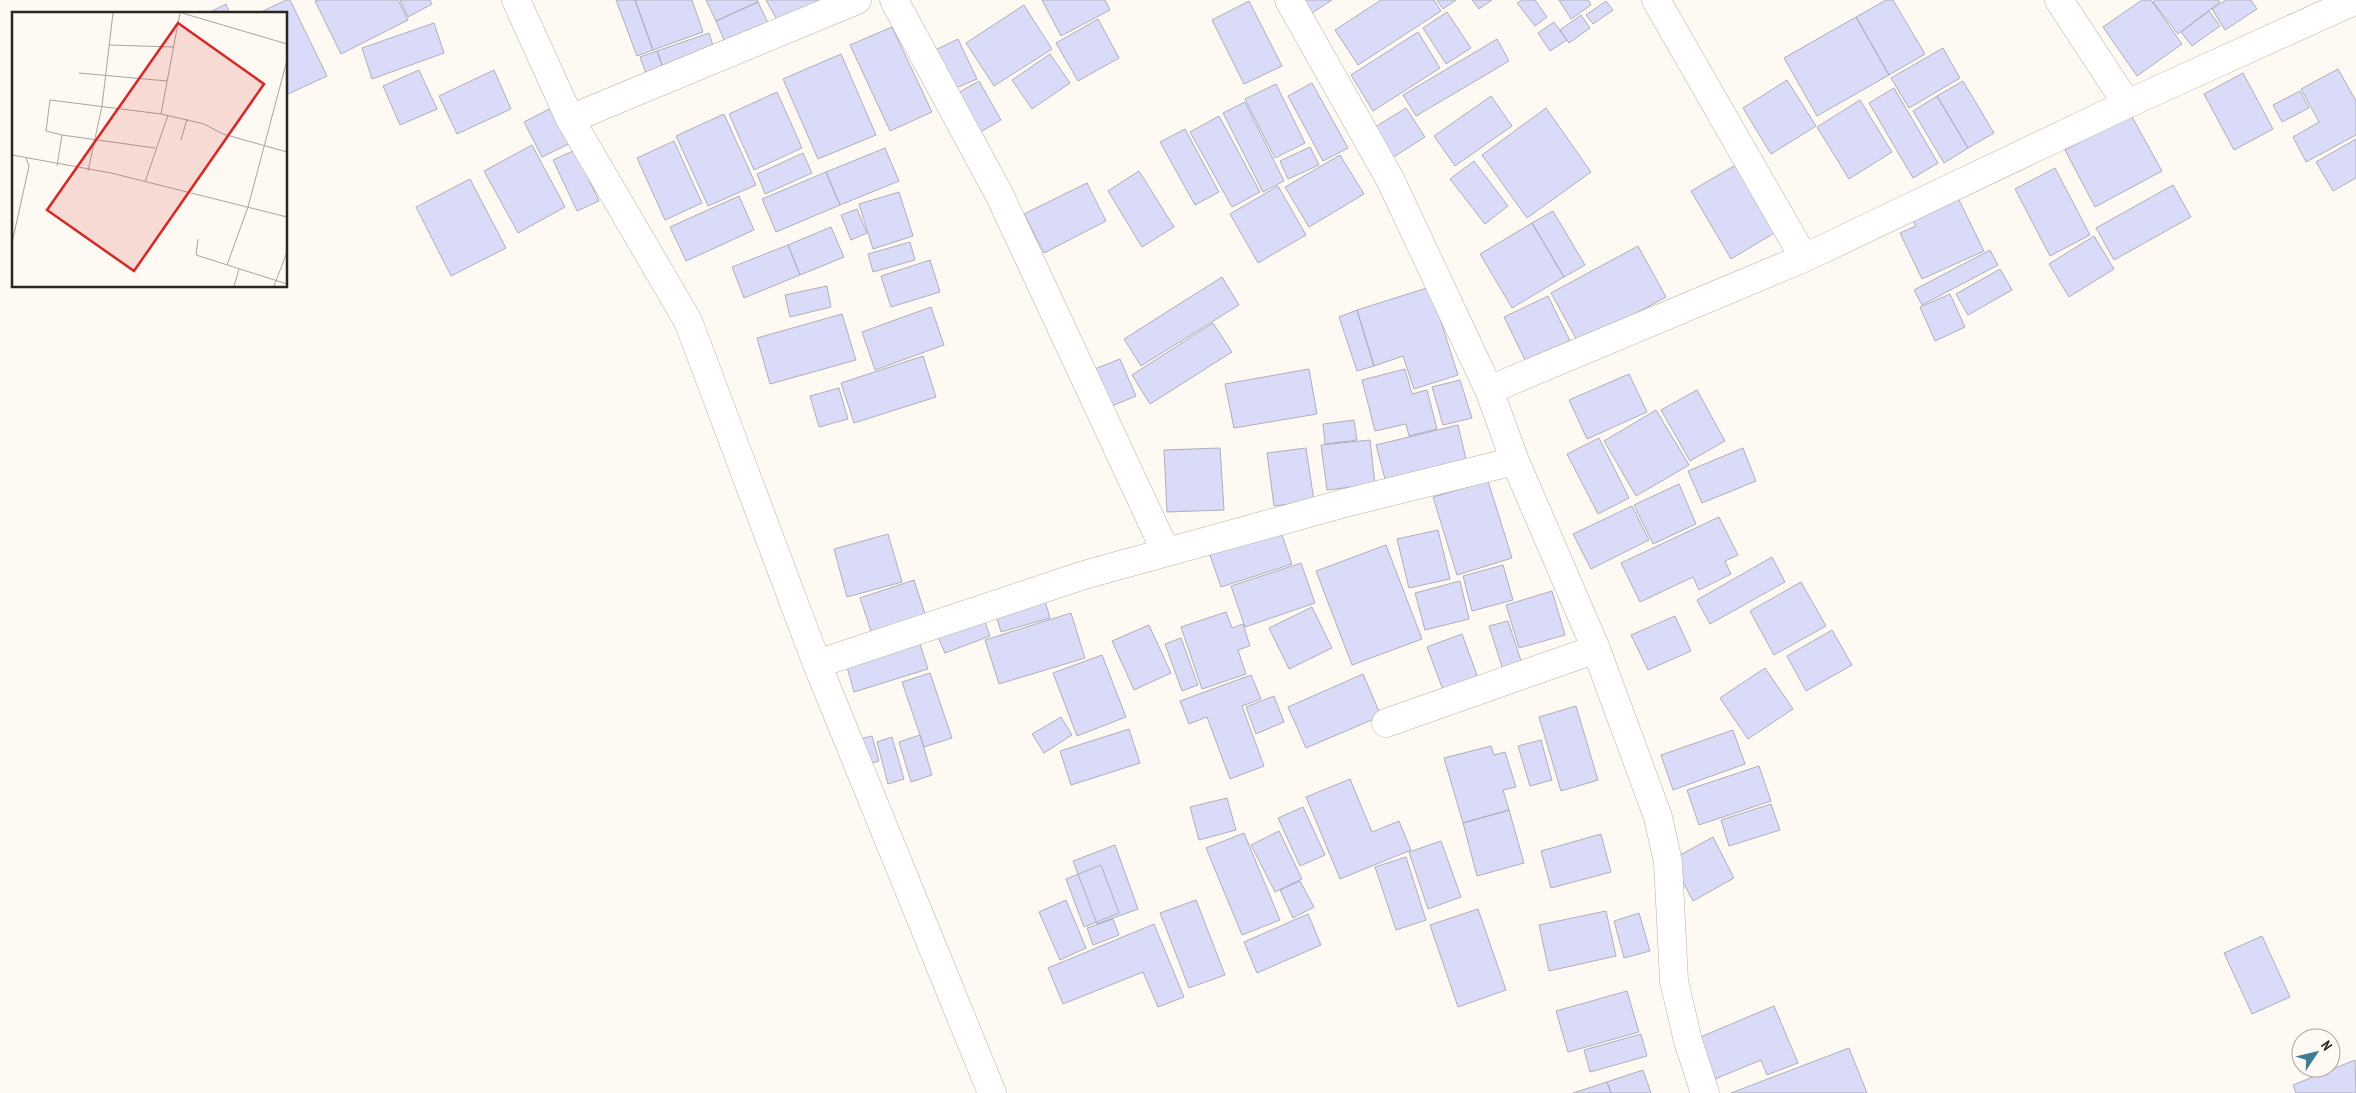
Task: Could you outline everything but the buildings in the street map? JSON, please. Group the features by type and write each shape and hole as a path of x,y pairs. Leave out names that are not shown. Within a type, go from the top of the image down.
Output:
{"street":[{"path":"516,0 570,119 688,321 817,664 992,1093"},
{"path":"570,119 858,0"},
{"path":"894,0 999,194 1166,552"},
{"path":"1289,0 1390,179 1489,390 1515,461 1596,649 1658,817 1668,862 1674,981 1688,1042 1705,1093"},
{"path":"1656,0 1804,258"},
{"path":"2059,0 2127,104"},
{"path":"1489,390 1804,258 2127,104 2356,0"},
{"path":"817,664 1084,574 1345,504 1515,461"},
{"path":"1386,723 1596,649"}]}
